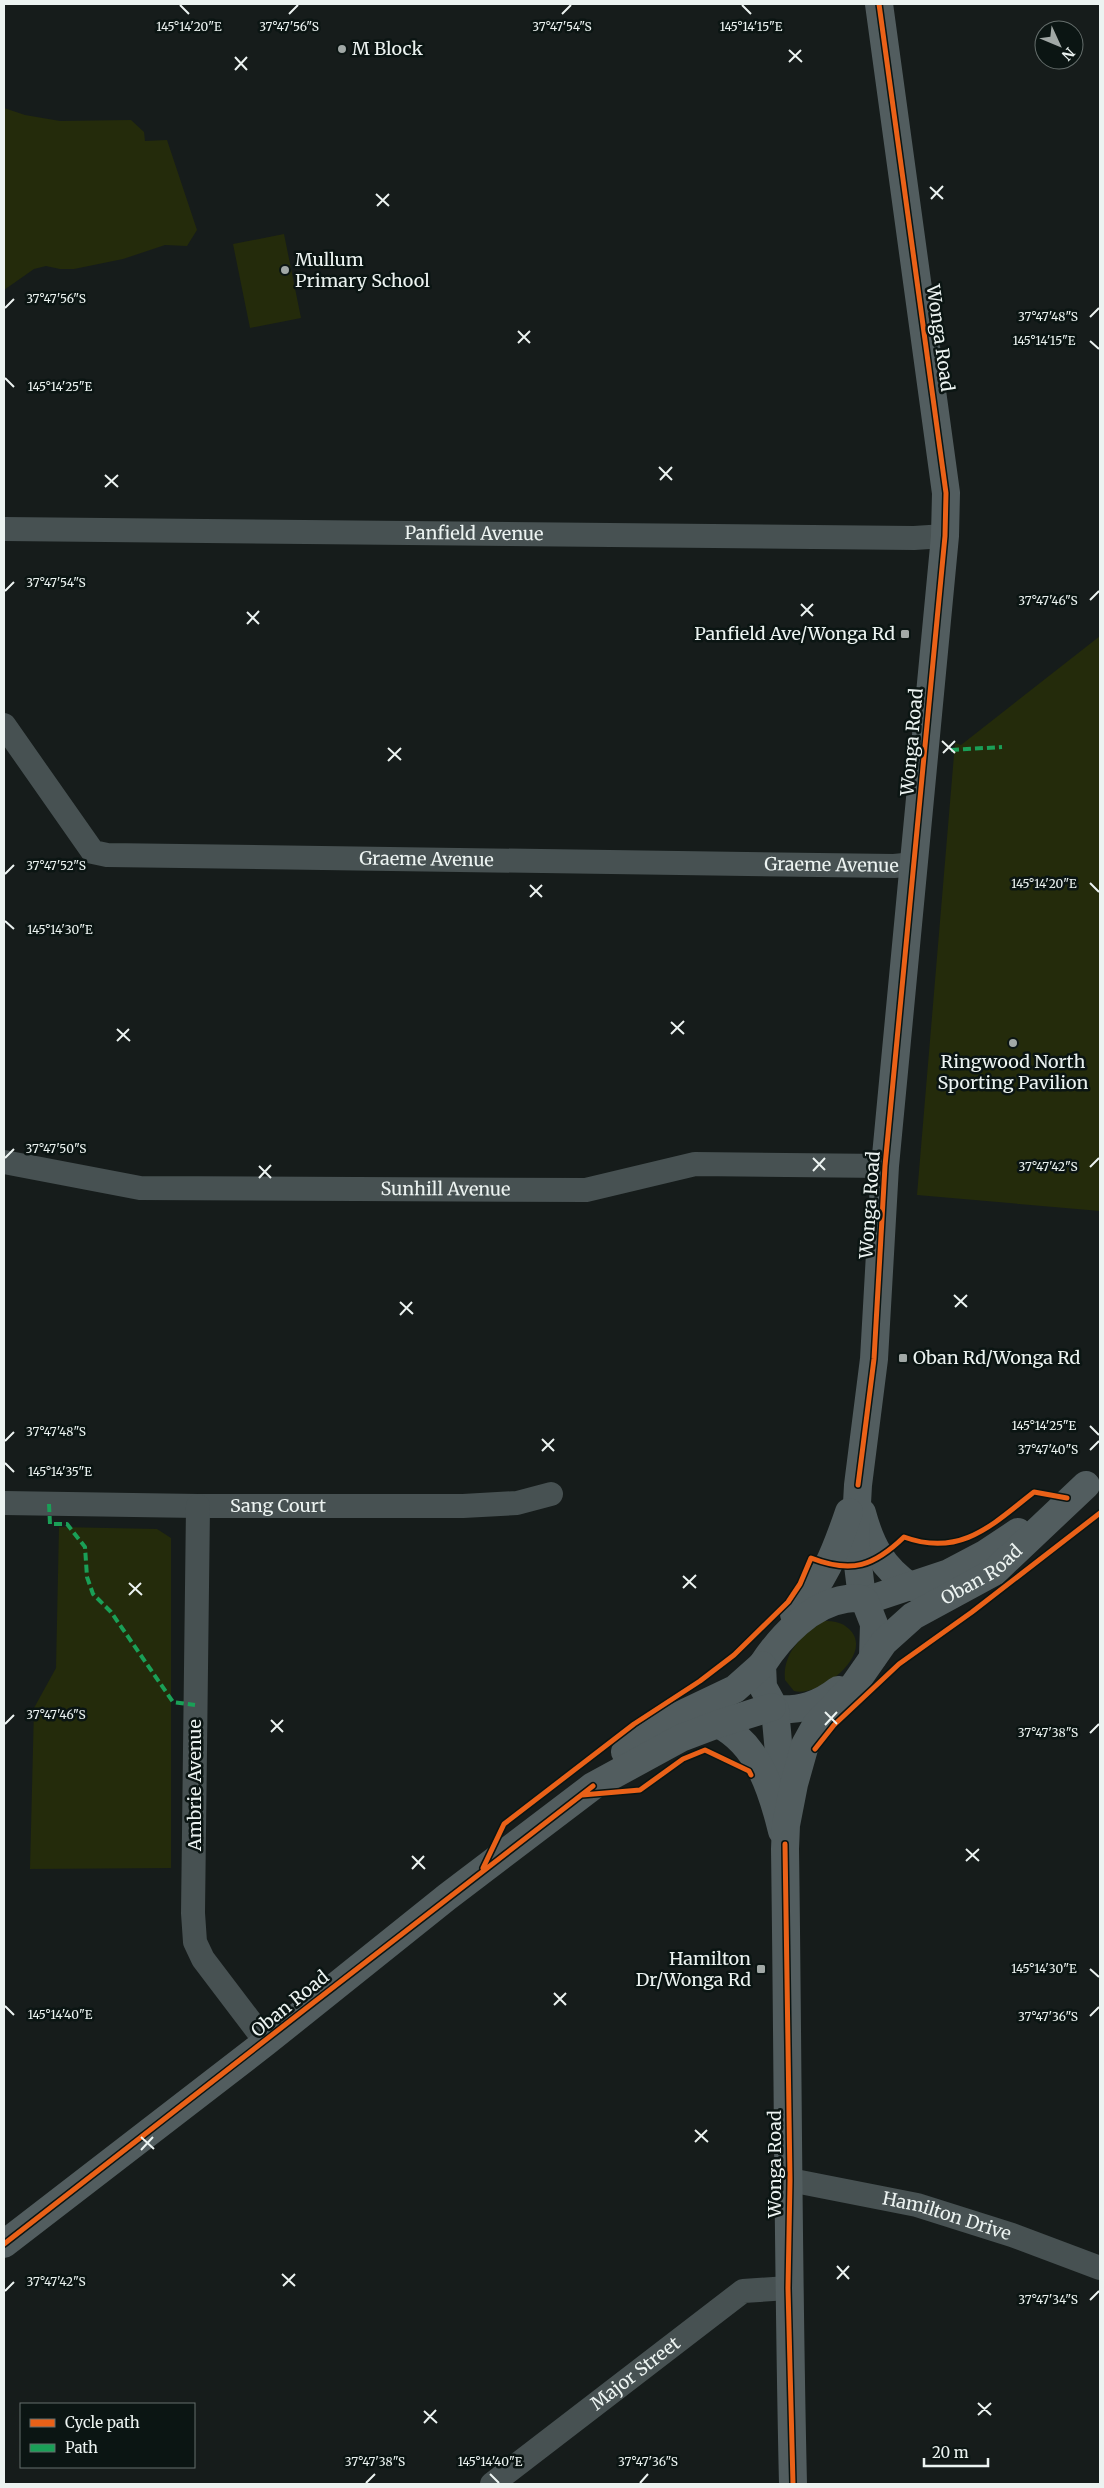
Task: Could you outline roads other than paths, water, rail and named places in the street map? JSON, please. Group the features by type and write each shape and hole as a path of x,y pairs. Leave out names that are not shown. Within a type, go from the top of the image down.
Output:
{"main road":[{"name":"Wonga Road","path":"872,1659 874,1624 864,1600 855,1540 858,1490 874,1358 885,1166 945,536 944,466 879,4"},
{"name":"Oban Road","path":"593,1786 622,1755 641,1739 672,1719 735,1689 814,1610 838,1600 864,1600 911,1587 949,1573 985,1554 1093,1480"},
{"name":"Oban Road","path":"4,2244 266,2042 447,1897 593,1786 671,1743 718,1724 774,1708 806,1708 820,1702 850,1680 872,1659 890,1635 907,1619 1004,1564 1093,1480"},
{"path":"858,1490 870,1537 880,1557 893,1574 911,1587"},
{"path":"785,1835 774,1708 763,1687 763,1663 777,1636 810,1597 826,1572 858,1490"},
{"path":"785,1835 796,1773 805,1745 816,1725 849,1692 872,1659"},
{"path":"718,1724 738,1738 765,1776 773,1794 785,1835"},
{"name":"Wonga Road","path":"785,1835 790,2180 788,2288 793,2484"}],"street":[{"name":"Panfield Avenue","path":"4,529 914,538 945,536"},
{"name":"Graeme Avenue","path":"4,725 93,852 107,855 894,866 914,864"},
{"name":"Sunhill Avenue","path":"4,1162 140,1188 576,1190 586,1190 695,1164 885,1166"},
{"name":"Sang Court","path":"4,1502 198,1506 464,1506 518,1503 551,1494"},
{"name":"Ambrie Avenue","path":"198,1506 194,1711 193,1913 195,1942 210,1970 266,2042"},
{"name":"Hamilton Drive","path":"790,2180 918,2205 1100,2268"},
{"name":"Major Street","path":"492,2484 743,2291 788,2288"}],"place":[{"name":"M Block","path":"342,49"},
{"name":"Mullum Primary School","path":"285,270"},
{"name":"Panfield Ave/Wonga Rd","path":"905,634"},
{"name":"Ringwood North Sporting Pavilion","path":"1013,1043"},
{"name":"Oban Rd/Wonga Rd","path":"903,1358"},
{"name":"Hamilton Dr/Wonga Rd","path":"761,1969"}]}
